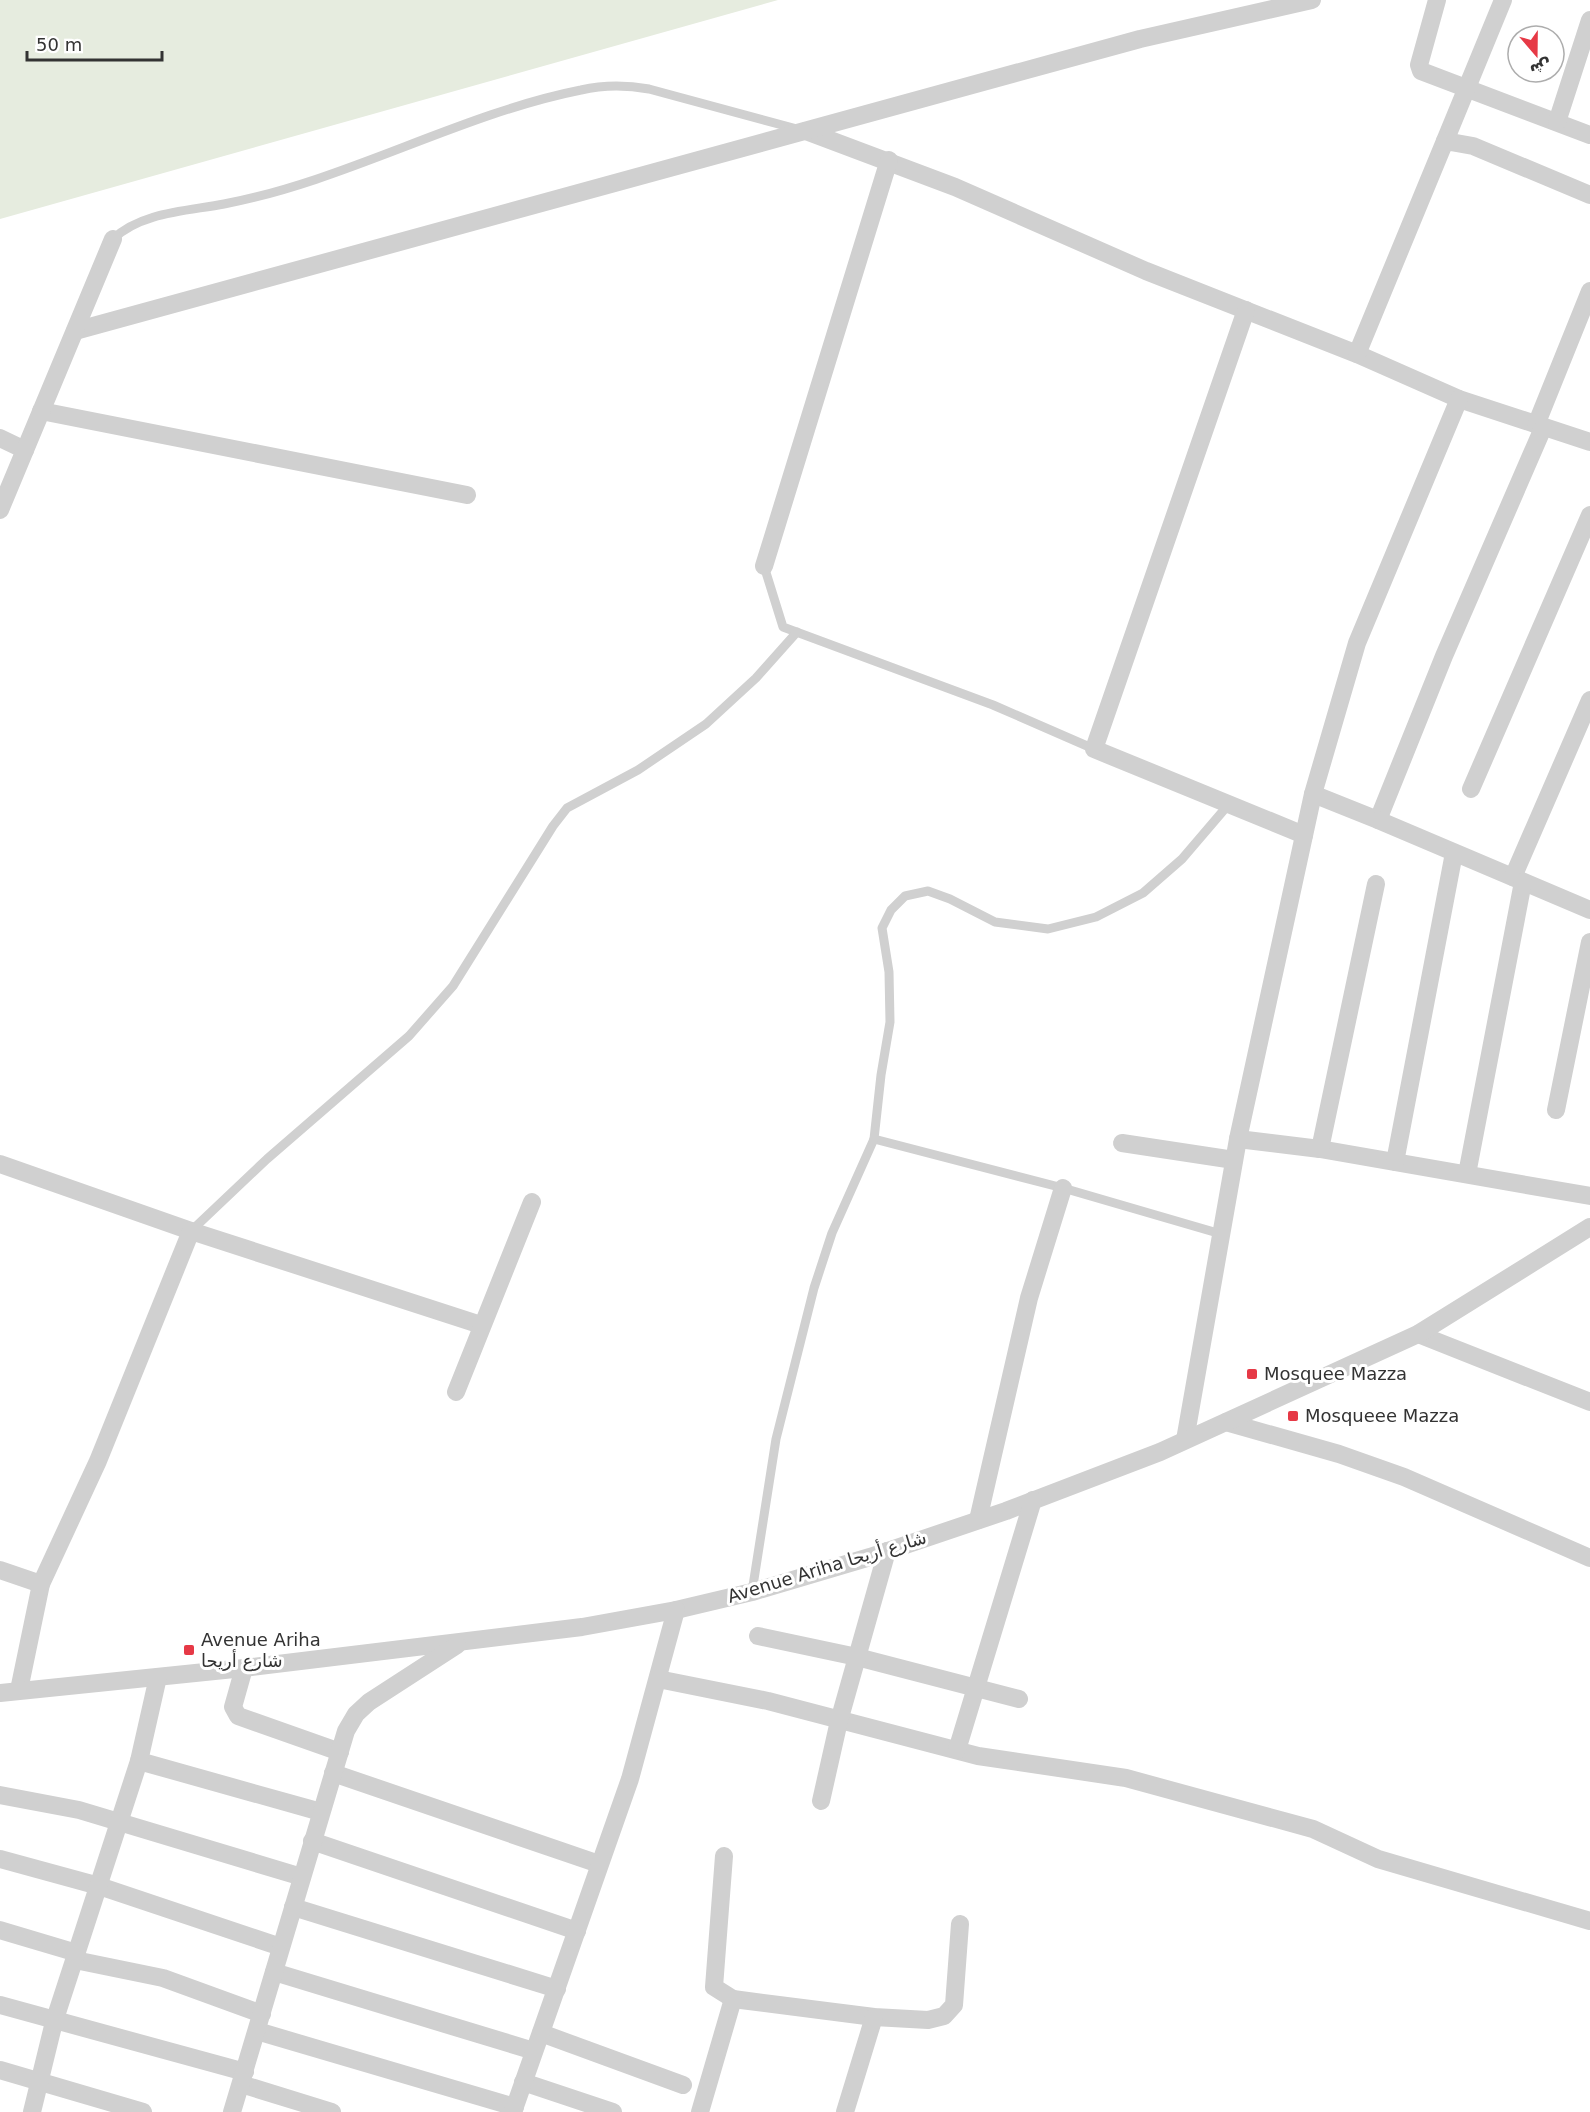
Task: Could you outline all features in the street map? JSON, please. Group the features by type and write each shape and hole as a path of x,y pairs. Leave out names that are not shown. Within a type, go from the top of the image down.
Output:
{"street":[{"path":"75,331 1140,39 1312,0"},
{"path":"1437,0 1419,65 1425,75 1590,135"},
{"path":"1357,354 1503,0"},
{"path":"1557,123 1590,20"},
{"path":"806,131 889,160 1146,271 1357,354 1459,399 1590,442"},
{"path":"1445,141 1481,149 1590,195"},
{"path":"764,566 889,160"},
{"path":"0,510 113,239"},
{"path":"1377,820 1539,427 1590,291"},
{"path":"1246,310 1094,749 1230,802 1304,835"},
{"path":"1185,1440 1238,1139 1313,794 1357,643 1459,399"},
{"path":"41,411 408,481 467,495"},
{"path":"0,438 25,450"},
{"path":"1471,789 1590,515"},
{"path":"1467,1174 1518,880 1590,700"},
{"path":"1313,794 1590,910"},
{"path":"1395,1162 1454,853"},
{"path":"1320,1149 1376,884"},
{"path":"1556,1110 1590,942"},
{"path":"1238,1139 1320,1149 1590,1196"},
{"path":"1122,1143 1234,1160"},
{"path":"0,1164 191,1231 481,1325"},
{"path":"978,1520 1029,1298 1063,1188"},
{"path":"456,1392 532,1202"},
{"name":"Avenue Ariha شارع أريحا","path":"6,1696 582,1627 676,1610 752,1592 887,1551 978,1520 1185,1440 1418,1334 1590,1227"},
{"path":"6,1696 41,1584 98,1461 191,1231"},
{"path":"1418,1334 1590,1402"},
{"path":"1226,1422 1339,1454 1404,1477 1590,1558"},
{"path":"957,1750 1034,1500"},
{"path":"821,1801 839,1721 887,1551"},
{"path":"0,1570 41,1584"},
{"path":"0,1930 76,1956 163,1978 260,2023 514,2109 630,1779 676,1610"},
{"path":"758,1636 857,1657 1019,1699"},
{"path":"232,2112 346,1731 362,1708 461,1642"},
{"path":"244,1668 233,1707 238,1716 340,1752"},
{"path":"32,2112 54,2022 139,1761 158,1677"},
{"path":"658,1679 768,1701 978,1756 1126,1778 1313,1829 1378,1859 1590,1921"},
{"path":"139,1761 321,1812"},
{"path":"333,1773 599,1864"},
{"path":"0,1795 68,1807 118,1824 302,1877"},
{"path":"312,1841 577,1931"},
{"path":"724,1856 714,1987 733,1999 874,2017 928,2020 944,2016 954,2005 960,1924"},
{"path":"0,1859 99,1886 281,1947"},
{"path":"293,1907 557,1989"},
{"path":"274,1972 534,2051"},
{"path":"700,2112 733,1999"},
{"path":"0,2005 243,2078 332,2112"},
{"path":"845,2112 874,2017"},
{"path":"541,2033 683,2085"},
{"path":"0,2070 143,2112"},
{"path":"523,2082 601,2110"}],"lane":[{"path":"113,239 123,229 147,219 251,198 363,163 542,100 583,89 625,85 649,89 806,131"},
{"path":"764,566 780,623 797,632 993,705 1094,749"},
{"path":"191,1231 267,1159 417,1028 453,986 553,826 567,808 638,770 706,724 756,678 797,632"},
{"path":"752,1592 776,1439 814,1288 832,1233 874,1139 890,1022 889,972 882,928 891,909 905,896 928,891 950,899 995,922 1048,929 1096,917 1143,893 1182,859 1230,802"},
{"path":"874,1139 1063,1188 1221,1233"}],"shaded area":[{"path":"0,0 778,0 0,219"}],"place":[{"name":"Mosquee Mazza","path":"1252,1374"},
{"name":"Mosqueee Mazza","path":"1293,1416"},
{"name":"Avenue Ariha شارع أريحا","path":"189,1650"}]}
